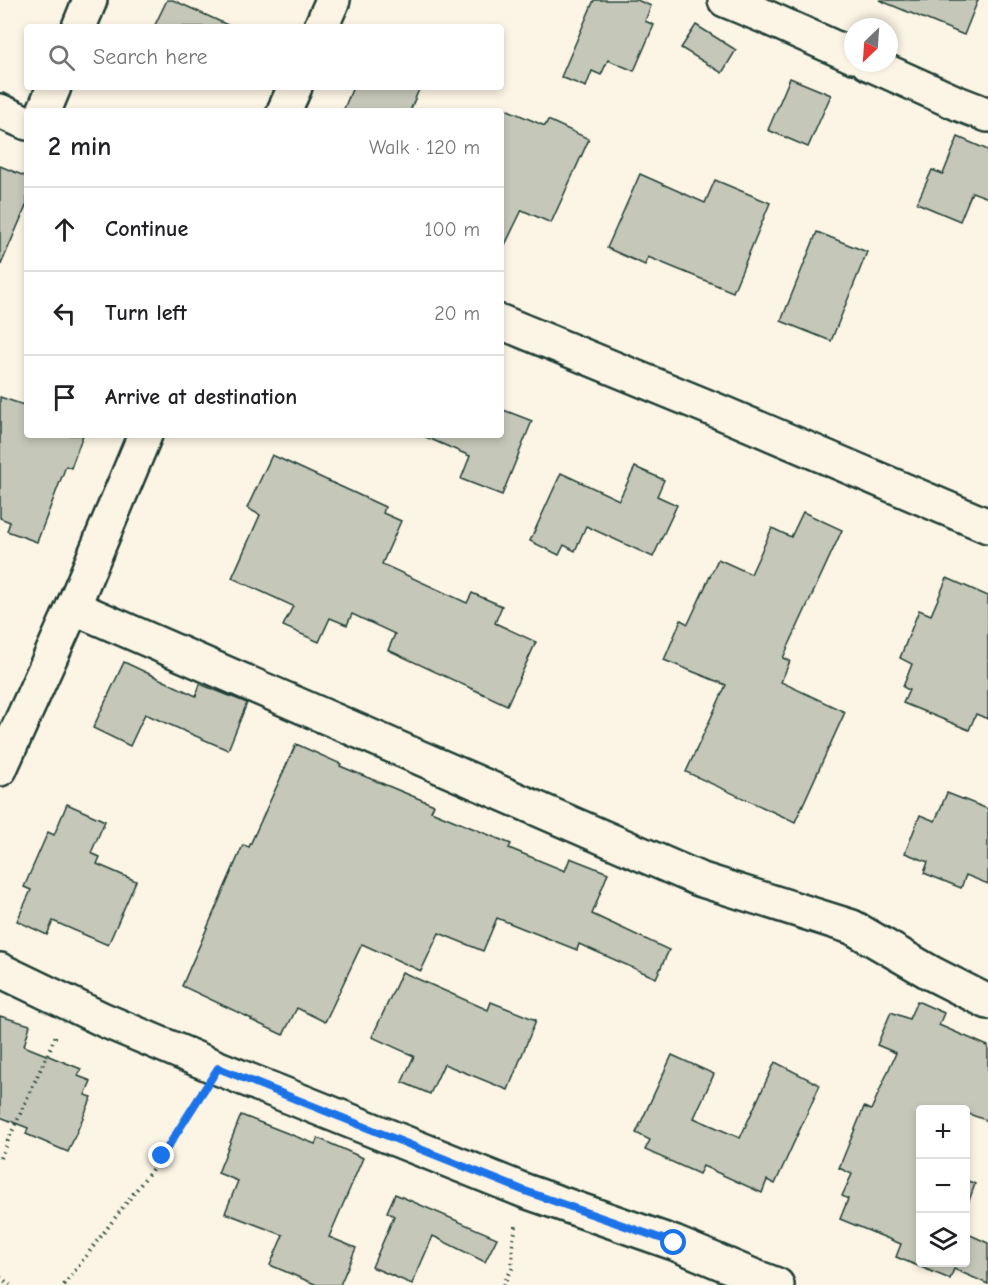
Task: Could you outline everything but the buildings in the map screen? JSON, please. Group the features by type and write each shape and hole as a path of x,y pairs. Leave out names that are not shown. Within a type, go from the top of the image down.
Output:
{"street":[{"path":"80,24 90,0"},
{"path":"322,24 333,0"},
{"path":"725,0 844,52"},
{"path":"888,72 988,116"},
{"path":"45,108 53,90"},
{"path":"285,108 294,90"},
{"path":"0,111 24,122"},
{"path":"504,323 988,526"},
{"path":"0,770 144,438"},
{"path":"72,607 699,879 852,927 931,973 988,1002"},
{"path":"0,970 105,1020 218,1068 525,1191 674,1243 777,1285"}],"path":[{"path":"0,1158 69,1003"},
{"path":"64,1285 162,1156 218,1068"},
{"path":"502,1285 512,1269 513,1240 525,1191"},
{"path":"0,1277 10,1285"}],"route":[{"path":"162,1156 218,1068 525,1191 674,1243"}]}
